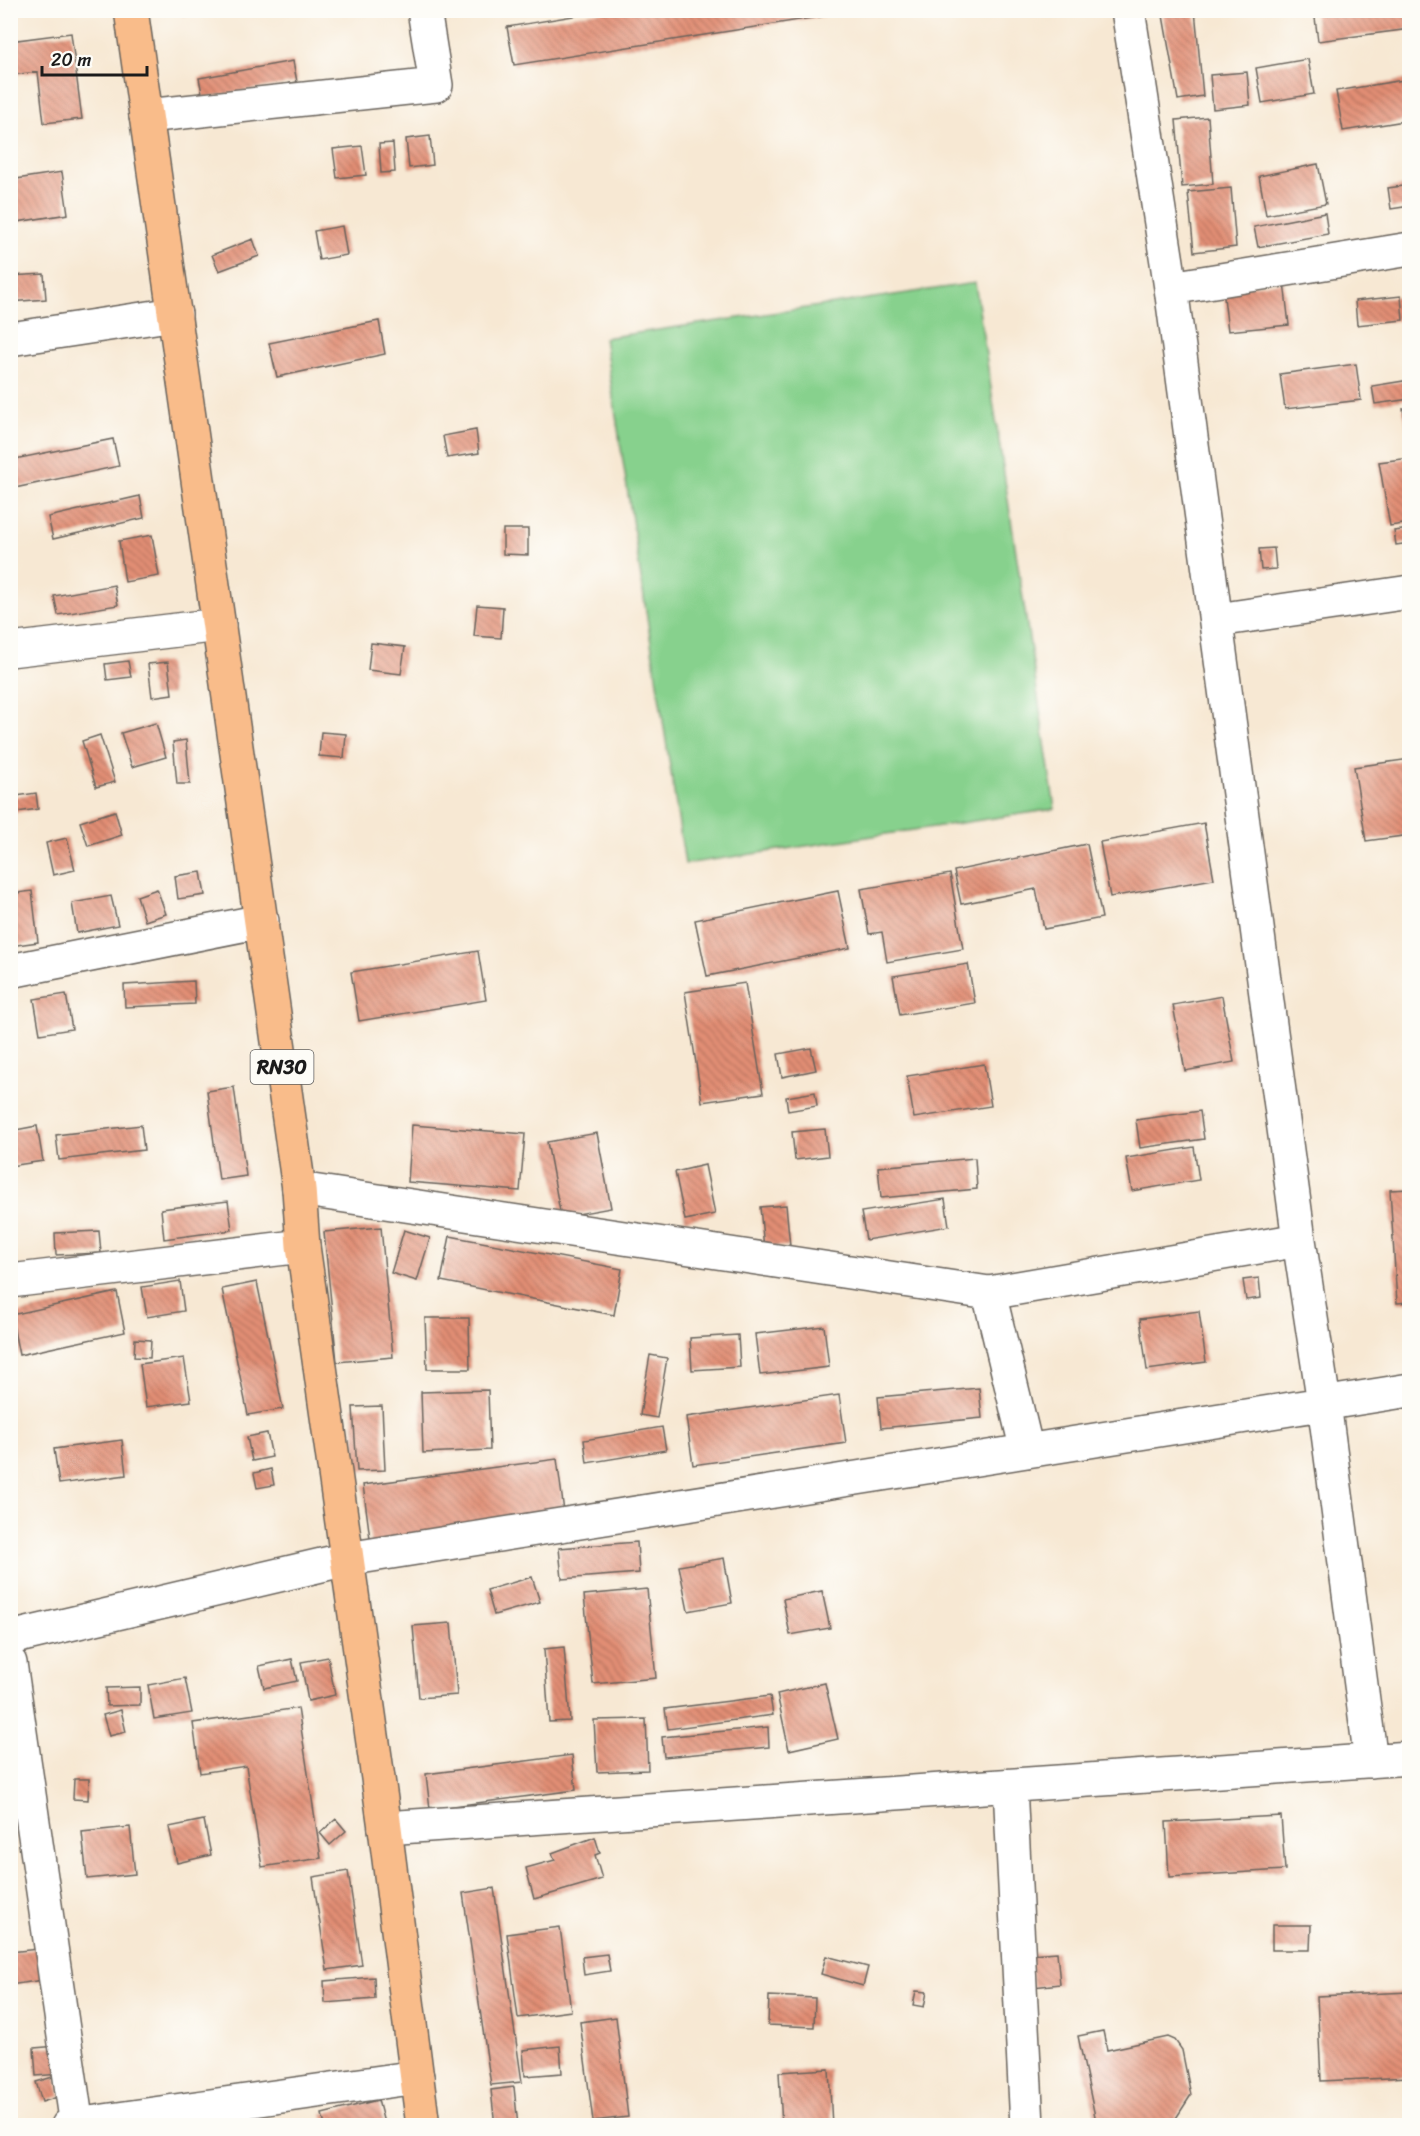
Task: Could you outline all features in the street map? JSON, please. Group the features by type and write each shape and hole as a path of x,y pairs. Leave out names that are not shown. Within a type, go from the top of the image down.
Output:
{"main road":[{"name":"RN30","path":"131,10 299,1189 303,1246 385,1828 423,2126"}],"street":[{"path":"146,116 436,85 424,10"},
{"path":"1128,10 1171,288 1371,1761"},
{"path":"1171,288 1410,249"},
{"path":"10,339 175,314"},
{"path":"1217,620 1410,592"},
{"path":"10,650 219,625"},
{"path":"10,971 262,921"},
{"path":"299,1189 989,1293 1299,1240"},
{"path":"10,1281 303,1246"},
{"path":"989,1293 1027,1451"},
{"path":"10,1638 347,1559 1410,1390"},
{"path":"10,1663 74,2125 417,2078"},
{"path":"385,1828 1410,1758"},
{"path":"1010,1786 1028,2126"}],"green space":[{"path":"975,283 1055,809 685,864 604,338"}],"building":[{"path":"181,10 203,10 203,12 182,16"},
{"path":"609,10 824,10 825,16 514,65 507,27"},
{"path":"1162,10 1195,10 1203,96 1178,100"},
{"path":"1314,10 1410,10 1410,29 1318,41"},
{"path":"71,33 82,119 44,123 38,72 10,75 10,41"},
{"path":"1308,59 1314,94 1262,103 1256,68"},
{"path":"293,61 297,82 203,98 199,78"},
{"path":"1247,72 1250,105 1213,109 1210,75"},
{"path":"1410,79 1410,120 1343,131 1336,91"},
{"path":"1208,117 1213,184 1182,187 1176,120"},
{"path":"430,136 433,165 409,168 406,139"},
{"path":"393,143 395,172 381,173 379,144"},
{"path":"362,146 366,175 337,178 333,149"},
{"path":"1318,164 1326,204 1266,215 1259,176"},
{"path":"62,172 68,214 10,223 10,180"},
{"path":"1410,185 1410,206 1391,209 1388,188"},
{"path":"1231,188 1236,247 1194,252 1188,192"},
{"path":"1325,213 1328,234 1258,247 1254,227"},
{"path":"342,226 347,255 319,260 314,231"},
{"path":"253,239 259,256 219,271 212,255"},
{"path":"44,274 46,299 10,302 10,276"},
{"path":"1284,282 1289,325 1228,331 1223,289"},
{"path":"1401,296 1403,320 1357,325 1355,301"},
{"path":"379,321 385,354 277,377 269,343"},
{"path":"1356,364 1361,400 1285,409 1280,374"},
{"path":"1410,380 1410,399 1375,404 1372,386"},
{"path":"1410,408 1410,433 1408,433 1403,409"},
{"path":"476,430 479,453 447,458 443,436"},
{"path":"113,439 119,466 10,489 10,460"},
{"path":"1410,458 1410,523 1390,526 1379,462"},
{"path":"140,496 144,518 53,539 48,517"},
{"path":"503,529 528,529 528,555 503,554"},
{"path":"1410,529 1410,543 1396,545 1394,531"},
{"path":"152,535 159,576 125,582 119,541"},
{"path":"1274,548 1276,569 1261,570 1259,549"},
{"path":"114,585 118,605 58,615 54,596"},
{"path":"477,605 503,607 501,638 474,636"},
{"path":"371,643 405,647 401,674 368,670"},
{"path":"128,661 131,677 107,680 105,664"},
{"path":"168,662 172,694 152,697 148,664"},
{"path":"10,709 14,724 10,724"},
{"path":"156,723 166,757 132,767 121,733"},
{"path":"321,732 346,734 344,758 319,756"},
{"path":"100,735 115,782 96,787 82,741"},
{"path":"186,740 190,784 177,784 173,742"},
{"path":"1410,759 1410,835 1366,841 1354,767"},
{"path":"36,793 38,809 10,813 10,797"},
{"path":"115,811 122,835 88,846 80,822"},
{"path":"1204,823 1214,879 1110,897 1100,842"},
{"path":"67,838 75,870 53,875 46,843"},
{"path":"1087,844 1102,918 1044,929 1036,889 961,904 954,871"},
{"path":"201,872 205,895 178,899 175,876"},
{"path":"950,874 963,949 887,962 882,932 869,934 861,889"},
{"path":"157,889 166,914 145,921 137,896"},
{"path":"32,891 38,942 10,946 10,894"},
{"path":"838,891 850,948 707,976 695,920"},
{"path":"111,896 118,925 77,933 72,903"},
{"path":"478,951 486,1000 359,1021 351,972"},
{"path":"968,964 975,1003 900,1015 893,976"},
{"path":"194,981 195,1004 125,1007 124,985"},
{"path":"745,983 763,1093 702,1102 685,992"},
{"path":"66,994 72,1029 40,1034 34,999"},
{"path":"1222,996 1234,1062 1185,1071 1173,1005"},
{"path":"811,1048 816,1070 782,1077 778,1054"},
{"path":"984,1064 991,1106 914,1118 907,1076"},
{"path":"234,1087 246,1176 219,1180 207,1091"},
{"path":"815,1092 817,1106 788,1111 786,1097"},
{"path":"1200,1111 1204,1139 1140,1148 1136,1120"},
{"path":"141,1125 144,1150 59,1160 56,1135"},
{"path":"412,1125 525,1134 520,1191 408,1182"},
{"path":"37,1126 43,1161 10,1166 10,1131"},
{"path":"825,1129 828,1156 795,1160 792,1132"},
{"path":"597,1133 611,1208 561,1217 547,1142"},
{"path":"1194,1147 1199,1180 1132,1191 1126,1158"},
{"path":"975,1158 977,1189 881,1198 878,1167"},
{"path":"705,1165 715,1214 685,1220 675,1172"},
{"path":"1410,1189 1410,1302 1397,1303 1390,1190"},
{"path":"945,1199 949,1226 866,1240 861,1212"},
{"path":"228,1201 232,1230 164,1239 161,1209"},
{"path":"786,1205 790,1246 764,1248 760,1207"},
{"path":"381,1227 393,1357 337,1362 324,1232"},
{"path":"404,1230 430,1238 417,1281 391,1273"},
{"path":"99,1231 101,1253 56,1255 55,1233"},
{"path":"450,1236 622,1269 614,1315 441,1281"},
{"path":"10,1242 13,1242 16,1263 10,1264"},
{"path":"1259,1278 1261,1298 1246,1300 1243,1280"},
{"path":"180,1281 184,1311 147,1317 142,1287"},
{"path":"257,1282 283,1409 248,1415 222,1289"},
{"path":"117,1292 125,1332 19,1355 11,1315"},
{"path":"1199,1311 1206,1362 1147,1370 1140,1319"},
{"path":"425,1318 469,1318 470,1369 427,1369"},
{"path":"824,1326 829,1367 760,1375 755,1334"},
{"path":"738,1335 740,1367 692,1370 690,1338"},
{"path":"135,1339 151,1340 150,1358 134,1357"},
{"path":"650,1355 667,1358 657,1418 640,1415"},
{"path":"184,1358 191,1401 146,1407 140,1364"},
{"path":"979,1388 982,1418 881,1428 878,1397"},
{"path":"488,1390 490,1450 423,1453 421,1392"},
{"path":"839,1395 846,1443 693,1465 686,1417"},
{"path":"382,1406 385,1470 357,1471 353,1407"},
{"path":"662,1427 666,1450 587,1463 584,1440"},
{"path":"267,1433 272,1457 252,1461 247,1437"},
{"path":"122,1440 126,1475 59,1484 54,1449"},
{"path":"557,1459 565,1519 371,1546 363,1485"},
{"path":"271,1469 274,1485 257,1488 254,1473"},
{"path":"637,1542 639,1573 562,1579 559,1548"},
{"path":"724,1558 732,1603 688,1611 679,1566"},
{"path":"532,1577 540,1602 494,1615 487,1590"},
{"path":"647,1589 656,1678 593,1684 584,1595"},
{"path":"822,1591 830,1628 790,1635 783,1599"},
{"path":"451,1623 457,1695 419,1698 413,1626"},
{"path":"564,1647 570,1721 549,1722 544,1649"},
{"path":"328,1657 335,1695 308,1701 301,1662"},
{"path":"292,1659 297,1681 264,1688 259,1666"},
{"path":"185,1678 192,1713 154,1719 148,1685"},
{"path":"825,1683 838,1739 789,1750 777,1694"},
{"path":"140,1687 140,1705 107,1706 106,1688"},
{"path":"770,1696 773,1715 668,1729 665,1709"},
{"path":"298,1708 321,1858 262,1867 246,1766 200,1773 193,1723"},
{"path":"121,1710 126,1732 109,1736 103,1715"},
{"path":"646,1719 648,1770 597,1772 594,1720"},
{"path":"768,1727 769,1747 664,1757 662,1737"},
{"path":"572,1755 576,1790 430,1809 426,1774"},
{"path":"74,1779 89,1779 88,1800 73,1799"},
{"path":"1281,1816 1285,1870 1169,1877 1166,1822"},
{"path":"336,1819 346,1831 330,1845 320,1833"},
{"path":"204,1820 211,1855 177,1863 169,1827"},
{"path":"130,1827 135,1874 87,1879 82,1832"},
{"path":"595,1837 600,1853 595,1855 602,1879 534,1899 526,1868 555,1860 552,1853"},
{"path":"348,1871 362,1965 327,1970 313,1877"},
{"path":"494,1888 522,2082 491,2085 463,1893"},
{"path":"1272,1925 1311,1925 1310,1950 1272,1950"},
{"path":"560,1927 571,2011 518,2018 507,1934"},
{"path":"38,1949 43,1980 10,1985 10,1952"},
{"path":"1057,1952 1060,1984 1033,1987 1030,1954"},
{"path":"607,1954 610,1971 584,1975 582,1957"},
{"path":"826,1956 868,1967 863,1986 821,1974"},
{"path":"374,1977 375,1999 325,2003 324,1981"},
{"path":"916,1991 927,1992 924,2007 913,2005"},
{"path":"1410,1992 1410,2077 1321,2081 1317,1996"},
{"path":"769,1996 815,1998 814,2027 768,2025"},
{"path":"616,2017 628,2117 593,2121 580,2022"},
{"path":"1103,2031 1107,2050 1168,2037 1175,2040 1182,2050 1191,2095 1171,2126 1097,2126 1078,2036"},
{"path":"58,2046 60,2074 36,2076 34,2048"},
{"path":"560,2046 562,2073 525,2076 523,2050"},
{"path":"829,2069 832,2126 782,2126 779,2072"},
{"path":"56,2076 61,2096 42,2102 36,2082"},
{"path":"514,2087 518,2126 495,2126 491,2090"},
{"path":"378,2100 384,2123 375,2126 325,2126 322,2114"},
{"path":"252,2107 257,2126 216,2126 213,2118"}]}
